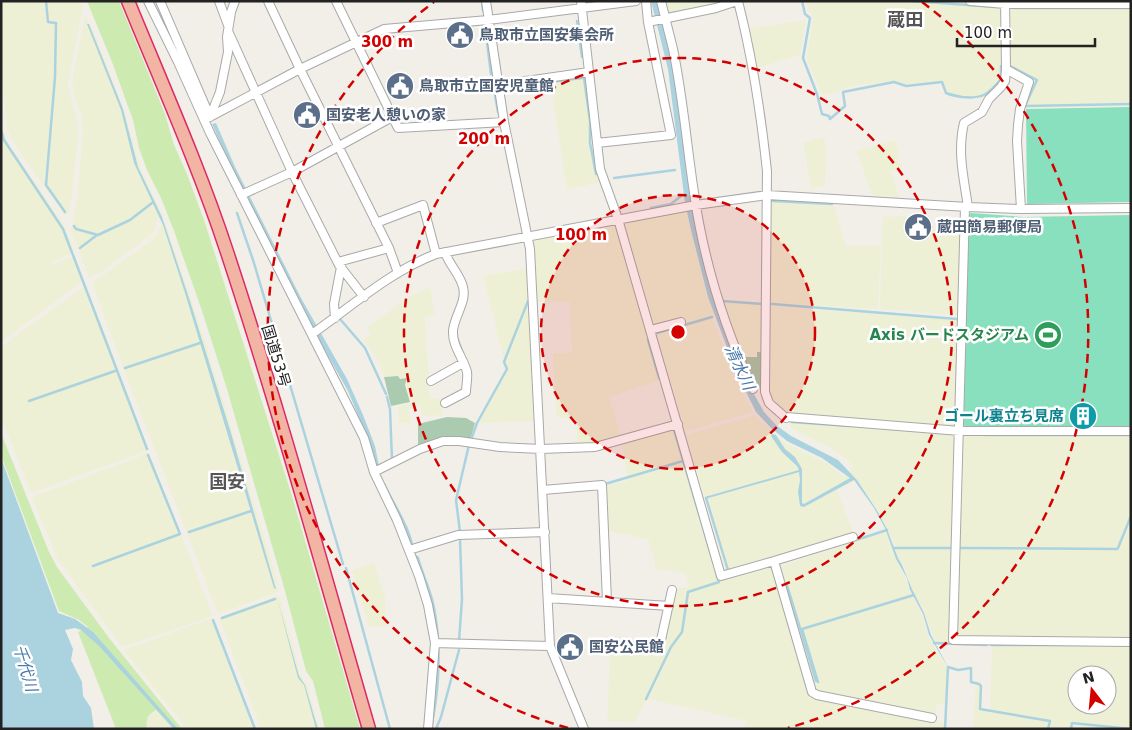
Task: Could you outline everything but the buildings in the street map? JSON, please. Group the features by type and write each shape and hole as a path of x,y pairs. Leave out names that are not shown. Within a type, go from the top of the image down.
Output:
{"highway":[{"name":"国道53号","path":"128,1 184,137 227,251 295,472 369,729"}],"street":[{"path":"148,1 207,119"},
{"path":"160,1 207,119 241,195 364,438 374,472 420,576 435,643 428,729"},
{"path":"219,1 256,93 292,172 340,265 364,297"},
{"path":"207,119 220,92 228,52 231,12 235,1"},
{"path":"268,1 389,248 398,272"},
{"path":"336,1 398,128 504,122"},
{"path":"486,1 504,122 530,249 550,646 584,729"},
{"path":"207,119 300,69 384,29 488,20 581,5 636,1"},
{"path":"597,144 671,135 648,22 646,1"},
{"path":"661,1 676,66 696,205 706,255 719,302 742,366 753,389"},
{"path":"648,22 716,8 738,1 746,35 764,145 767,195 765,392 770,403 786,417 960,431 1131,431"},
{"path":"970,1 1131,4"},
{"path":"1005,3 1005,81 989,99 982,112 964,123 962,134 961,158 966,207 953,640 1131,642"},
{"path":"581,5 600,169 618,219 721,576 853,537"},
{"path":"1006,68 1029,82 1020,109 1018,125 1020,209"},
{"path":"498,85 589,72"},
{"path":"241,195 292,172 392,117"},
{"path":"312,334 398,272 417,261 436,254 696,205 767,195 1020,209 1131,208"},
{"path":"376,222 423,205 436,254"},
{"path":"340,265 389,248"},
{"path":"445,252 448,260 461,278 464,288 465,296 456,315 453,333 467,372 466,392 445,403"},
{"path":"335,318 334,304 340,265"},
{"path":"650,330 681,322"},
{"path":"431,381 463,363"},
{"path":"374,472 420,448 443,441 541,449 595,447 678,424"},
{"path":"543,490 602,485 607,601"},
{"path":"410,550 458,535 545,532"},
{"path":"774,561 812,692 817,695 932,718"},
{"path":"661,640 672,590"},
{"path":"548,598 669,606"},
{"path":"435,643 550,646"}],"green space":[{"path":"1,1 80,1 83,6 68,86 77,120 78,137 72,197 68,214 65,216 7,130 1,58"},
{"path":"87,1 119,1 165,114 174,145 204,220 292,496 360,729 325,729 313,681 306,671 227,389 202,311 174,231 147,170 139,148 133,120"},
{"path":"663,1 730,1 667,15"},
{"path":"806,1 886,1 999,6 1002,10 1003,80 999,87 984,98 950,97 945,93 942,81 905,84 896,81 859,85 823,95 807,59 813,17 808,10"},
{"path":"1011,6 1131,7 1131,106 1023,108 1033,81 1008,67 1008,11"},
{"path":"85,15 95,35 123,107 142,172 164,217 157,219 156,226 151,235 101,272 89,278 71,230 77,200 83,134 82,116 75,99 72,83"},
{"path":"806,20 800,55 756,68 749,31 751,28"},
{"path":"586,76 592,121 595,168 600,182 567,190 550,81"},
{"path":"1131,107 1131,202 1027,204 1026,109"},
{"path":"1,112 3,129 8,143 64,225 74,251 51,262 52,265 75,256 84,280 1,342"},
{"path":"824,137 827,154 825,185 811,189 803,143"},
{"path":"895,140 899,152 897,153 899,163 902,163 903,168 891,171 899,197 873,196 856,151"},
{"path":"770,201 833,203 846,246 881,246 878,309 769,303"},
{"path":"687,212 703,280 715,317 712,318 733,373 753,412 685,431 625,224 629,221"},
{"name":"Axis バードスタジアム","path":"971,213 1023,217 1131,215 1131,427 966,427 963,424 969,215"},
{"path":"925,215 924,229 960,229 958,315 880,309 883,217"},
{"path":"165,222 204,337 278,584 278,592 218,614 92,283 152,240 161,224"},
{"path":"612,225 616,229 661,380 609,397 621,437 577,445 577,419 556,417 553,353 572,353 570,302 536,302 532,241"},
{"path":"529,268 537,421 478,423 508,369 504,360 483,276"},
{"path":"85,286 149,450 31,493 1,417 1,348"},
{"path":"430,288 435,314 425,317 430,398 440,399 444,415 423,416 419,405 408,409 412,423 399,423 398,407 412,403 406,385 408,377 384,376 378,360 363,340 371,334 367,327 412,295"},
{"path":"721,302 763,305 763,351 757,352 757,356 741,357"},
{"path":"769,306 957,320 955,424 952,427 787,414 771,401 768,394"},
{"path":"757,352 763,352 762,388 756,390 741,357 757,357"},
{"path":"398,376 400,379 407,378 405,385 410,402 391,406 384,377"},
{"path":"755,415 785,443 828,464 844,477 846,475 854,481 837,490 854,535 728,571 726,570 686,435"},
{"path":"447,417 466,418 475,423 470,441 418,448 418,424"},
{"path":"791,420 952,432 955,436 952,547 896,547 879,512 857,480 848,472 853,465 833,449 792,429"},
{"path":"675,426 720,581 772,567 808,686 805,690 816,697 945,723 944,729 743,729 747,721 648,699 634,722 607,721 611,637 664,641 674,588 688,588 686,573 654,569 655,564 648,539 606,531 603,486 628,481 622,442"},
{"path":"1,433 49,552 57,567 109,638 182,729 173,729 156,710 148,718 147,729 116,729 78,632 88,627 79,620 59,611 1,455"},
{"path":"964,433 1131,433 1131,639 960,638 957,635 962,436"},
{"path":"149,453 213,616 122,647 58,560 32,497"},
{"path":"886,532 896,559 906,578 909,590 922,615 928,636 948,669 946,705 937,704 935,716 817,691 780,566"},
{"path":"896,549 952,549 950,643 936,643 903,564 898,558"},
{"path":"374,563 385,597 386,626 369,627 352,570"},
{"path":"277,596 280,597 301,676 307,684 319,729 261,729 219,617"},
{"path":"213,618 256,729 187,729 124,650"},
{"path":"992,644 1131,644 1131,729 1072,724 1071,729 972,729 976,684 981,686 980,710 990,710"},
{"path":"156,711 172,729 147,729 147,719 150,714"}],"water":[{"name":"清水川","path":"651,1 659,1 672,54 693,201 745,378 764,412 776,425 791,436 838,460 857,480 887,529 898,558 924,613 931,635 949,669 929,635 923,614 910,590 907,578 896,559 885,528 874,508 854,480 804,507 800,506 798,492 799,472 705,499 705,497 799,470 782,452 771,436 772,434 776,435 785,449 795,457 802,469 802,503 804,504 850,478 822,458 787,441 771,428 756,412 737,374 708,297 692,234 685,203 668,69"},
{"path":"87,24 89,24 123,109 138,167 162,217 231,433 276,589 274,588 163,225 134,163 121,110"},
{"path":"216,123 236,169 301,298 347,379 375,446 379,466 376,467 370,444 348,391 310,324 276,253 235,175 212,124"},
{"name":"千代川","path":"1,458 58,613 75,619 93,632 178,729 174,729 99,646 81,630 75,628 65,630 73,649 71,660 82,682 83,696 91,708 94,729 1,729"},
{"path":"385,483 411,536 414,553 419,557 431,590 437,617 440,665 432,729 430,729 436,655 416,558 412,553 383,484"},
{"path":"277,598 299,676 305,685 318,729 316,729 304,685 298,678"}],"waterway":[{"path":"46,1 48,22 56,23 55,77 46,185 65,212"},
{"path":"482,1 483,11"},
{"path":"802,1 805,14 810,18 803,58 817,94 822,114 829,116 830,119 845,106 843,92 894,82 906,86 942,82 946,93 962,97 984,95 1001,79 1001,66"},
{"path":"912,1 996,7"},
{"path":"667,14 700,8"},
{"path":"1013,8 1131,8"},
{"path":"577,21 582,57"},
{"path":"486,34 491,74"},
{"path":"1010,66 1037,80 1025,106 1131,104"},
{"path":"511,87 582,78"},
{"path":"584,78 590,121 590,143 596,174"},
{"path":"494,89 498,112"},
{"path":"1,130 4,140 63,229 147,449"},
{"path":"614,178 675,170"},
{"path":"651,208 671,204 681,196"},
{"path":"773,201 832,204"},
{"path":"74,226 76,229 98,235 130,220 152,203"},
{"path":"237,213 254,263 343,564"},
{"path":"80,248 97,235"},
{"path":"471,440 477,423 507,369 504,362 528,301"},
{"path":"722,301 763,304"},
{"path":"772,304 957,319"},
{"path":"657,333 712,317"},
{"path":"340,319 365,348 386,394"},
{"path":"648,340 659,378"},
{"path":"125,368 200,343"},
{"path":"29,401 115,371"},
{"path":"387,397 390,409 392,460"},
{"path":"792,422 850,426"},
{"path":"674,430 710,551"},
{"path":"985,435 1131,435"},
{"path":"460,532 456,500 469,445"},
{"path":"93,566 180,534 148,455"},
{"path":"605,484 683,461"},
{"path":"708,497 706,498 728,570"},
{"path":"189,532 251,511"},
{"path":"1118,548 1131,516"},
{"path":"853,541 887,530"},
{"path":"459,641 462,599 460,539"},
{"path":"894,548 952,548"},
{"path":"961,548 1117,549"},
{"path":"346,568 390,729"},
{"path":"646,699 671,647 682,632 688,592 719,582 717,576"},
{"path":"787,585 816,681"},
{"path":"818,682 802,629 914,595"},
{"path":"222,618 275,599"},
{"path":"213,620 255,729"},
{"path":"934,643 986,645"},
{"path":"992,645 1089,645"},
{"path":"436,729 459,650"},
{"path":"945,729 948,667 958,670 971,668 971,682 981,686 980,709 1050,721 1048,729"},
{"path":"1071,729 1072,723 1131,729"}],"place":[{"name":"鳥取市立国安集会所","path":"460,35"},
{"name":"鳥取市立国安児童館","path":"400,86"},
{"name":"国安老人憩いの家","path":"307,115"},
{"name":"蔵田簡易郵便局","path":"918,227"},
{"name":"Axis バードスタジアム","path":"1048,335"},
{"name":"ゴール裏立ち見席","path":"1083,416"},
{"name":"国安公民館","path":"570,647"}],"district":[{"name":"蔵田","path":"905,20"},
{"name":"国安","path":"227,482"}]}
